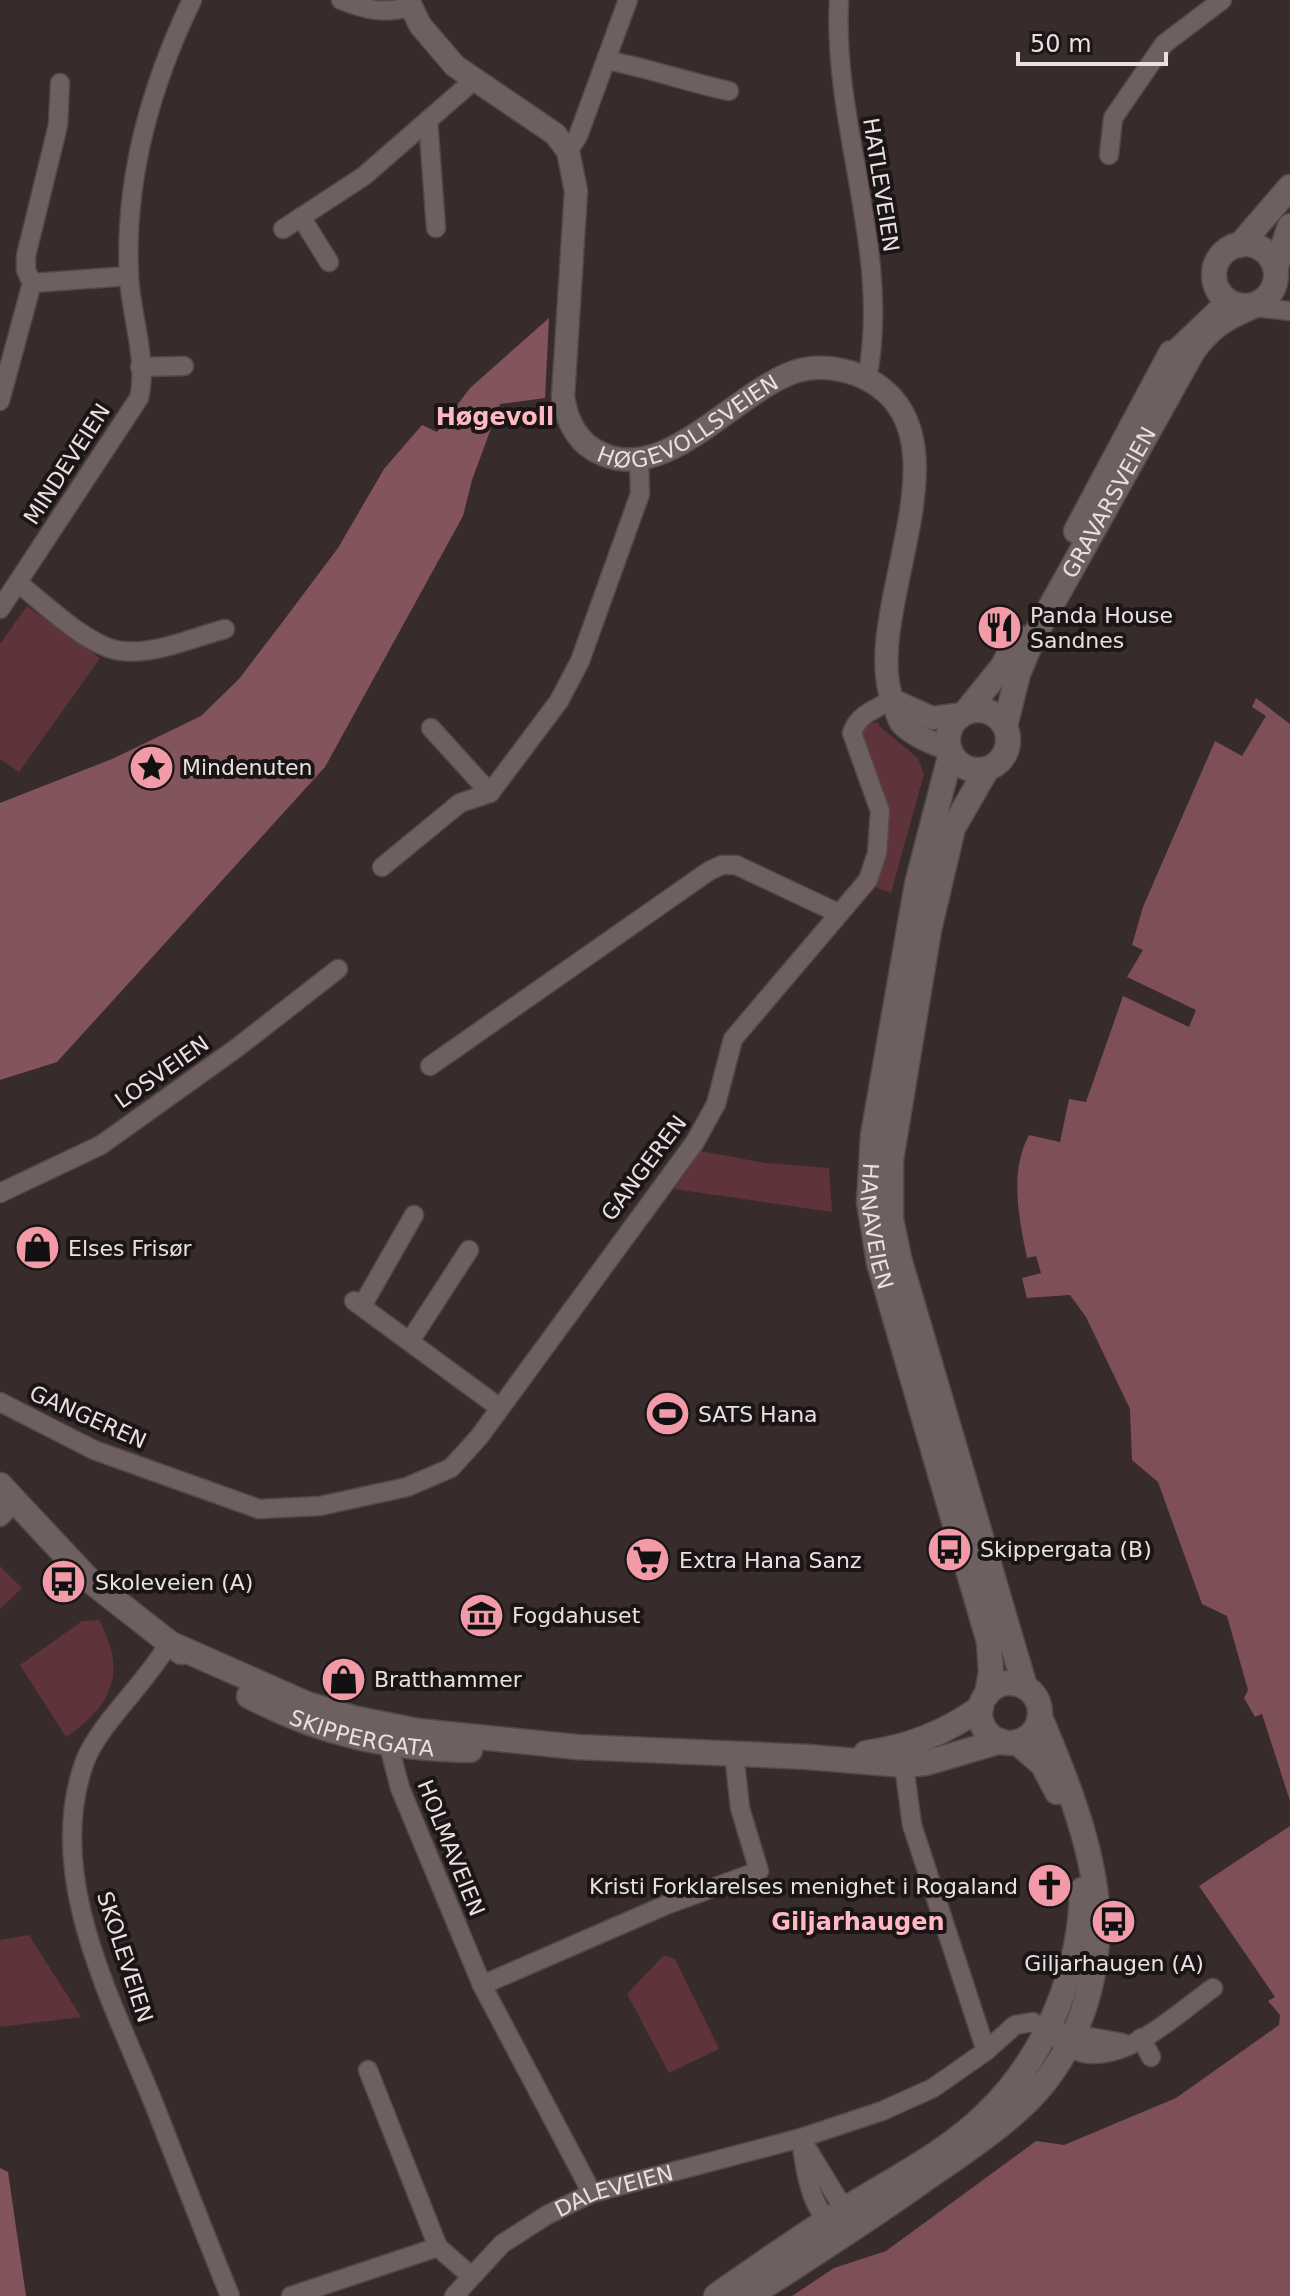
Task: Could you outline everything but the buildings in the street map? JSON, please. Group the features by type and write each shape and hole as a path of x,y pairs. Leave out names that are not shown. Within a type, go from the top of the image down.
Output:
{"main road":[{"path":"1290,187 1240,245 1222,255 1214,274 1218,292 1232,305 1263,303 1275,288 1290,226"},
{"path":"1240,245 1266,252 1281,271"},
{"name":"GRAVARSVEIEN","path":"1005,726 1018,674 1032,640 1193,351 1207,332 1226,318 1251,307"},
{"name":"GRAVARSVEIEN","path":"965,713 1003,666 1171,353"},
{"path":"984,711 1005,726 1009,735 1007,750 987,769 962,766 950,752 952,726 965,713 984,711"},
{"name":"HANAVEIEN","path":"950,752 917,884 873,1135 869,1202 879,1263 989,1642 991,1672 984,1700"},
{"name":"HANAVEIEN","path":"987,769 963,806 945,853 895,1135 890,1192 899,1258 1025,1687"},
{"name":"SKIPPERGATA","path":"5,1501 88,1579 204,1671 304,1723 386,1736 808,1757 904,1765 926,1763 1009,1742"},
{"path":"716,2296 839,2220 1020,2109 1057,2064 1070,2040 1094,1972 1096,1894 1090,1858 1063,1771 1040,1717 1036,1697 1025,1687 1005,1683 984,1700 987,1731 1032,1753 1051,1778 1072,1838 1082,1888 1082,1918 1071,1966 1040,2026 1021,2072 987,2114 839,2220 749,2296"},
{"name":"SKIPPERGATA","path":"808,1757 895,1748 945,1731 984,1700"},
{"path":"1009,1742 1032,1733 1040,1717"}],"street":[{"name":"MINDEVEIEN","path":"0,609 139,398 140,367 129,276 133,184 153,90 192,0"},
{"path":"341,0 369,11 388,12 408,4 435,43 473,81 555,134 568,151 578,136 628,0"},
{"name":"HATLEVEIEN","path":"839,0 836,41 841,94 870,268 873,349 867,379"},
{"path":"1109,155 1113,118 1164,44 1222,0"},
{"path":"606,60 652,69 680,80 729,91"},
{"path":"283,229 364,176 473,81"},
{"path":"0,401 32,283 26,270 26,256 58,125 60,83"},
{"path":"428,120 436,228"},
{"name":"HØGEVOLLSVEIEN","path":"568,151 576,191 563,366 565,409 577,434 595,451 623,462 639,461 670,450 743,399 796,371 813,367 834,369 867,379 887,394 905,418 916,462 886,662 888,691 900,722 914,734 950,752"},
{"path":"301,217 329,262"},
{"path":"32,283 129,276"},
{"path":"1171,353 1218,308 1290,311"},
{"path":"140,367 184,366"},
{"path":"382,867 460,803 490,793 530,744 580,661 640,494 639,461"},
{"path":"18,583 94,641 112,650 143,650 225,629"},
{"path":"892,700 932,718 965,713"},
{"name":"GANGEREN","path":"0,1402 94,1450 259,1509 283,1510 374,1496 438,1475 461,1459 710,1119 733,1039 868,880 881,830 877,796 852,733 855,723 864,715 892,700"},
{"path":"431,728 490,793"},
{"path":"430,1066 722,865 736,865 838,913"},
{"name":"LOSVEIEN","path":"0,1193 101,1145 238,1047 338,969"},
{"path":"414,1215 358,1303 500,1408"},
{"path":"410,1341 469,1250"},
{"name":"SKOLEVEIEN","path":"169,1643 158,1663 86,1758 75,1797 73,1862 100,1971 230,2296"},
{"name":"HOLMAVEIEN","path":"386,1736 405,1801 482,1985 592,2193"},
{"path":"482,1985 595,1935 759,1871 740,1808 734,1753"},
{"path":"904,1765 912,1825 986,2051"},
{"path":"1040,2026 1091,2054 1136,2041 1213,1988"},
{"name":"DALEVEIEN","path":"454,2296 502,2244 547,2215 592,2193 801,2138 882,2111 933,2088 986,2051 1015,2025 1040,2026"},
{"path":"1136,2041 1151,2057"},
{"path":"368,2070 438,2247 471,2276"},
{"path":"801,2138 839,2220"},
{"path":"291,2296 438,2247"}],"shaded area":[{"path":"549,318 545,398 500,404 472,480 463,516 325,767 57,1062 0,1080 0,803 112,759 201,716 239,679 281,624 338,548 384,469 422,425 437,432 470,388"},
{"path":"27,606 100,658 19,772 0,759 0,644"},
{"path":"1256,698 1290,724 1290,1801 1262,1714 1255,1717 1244,1698 1248,1690 1227,1616 1202,1604 1158,1482 1132,1460 1130,1409 1086,1317 1070,1295 1027,1298 1022,1278 1041,1273 1036,1256 1027,1258 1017,1180 1029,1135 1060,1142 1069,1099 1086,1102 1123,996 1189,1027 1196,1010 1127,977 1143,950 1132,945 1143,907 1215,741 1242,756 1266,716 1252,707"},
{"path":"879,722 879,726 918,758 924,774 891,893 872,886 888,837 888,813 862,732 869,724"},
{"path":"701,1151 765,1163 829,1168 832,1212 674,1189"},
{"path":"0,1566 22,1588 0,1609"},
{"path":"99,1620 112,1656 111,1686 95,1713 66,1737 20,1665 82,1621"},
{"path":"1290,1826 1290,2296 792,2296 834,2268 886,2251 1036,2141 1064,2145 1176,2098 1279,2025 1280,2015 1268,2001 1275,1997 1199,1886"},
{"path":"29,1935 81,2017 0,2027 0,1940"},
{"path":"664,1955 675,1959 719,2049 669,2073 627,1994"},
{"path":"0,2168 8,2172 26,2296 0,2296"}],"place":[{"name":"Panda House Sandnes","path":"999,628"},
{"name":"Mindenuten","path":"151,767"},
{"name":"Elses Frisør","path":"37,1248"},
{"name":"SATS Hana","path":"667,1414"},
{"name":"Skippergata (B)","path":"949,1549"},
{"name":"Extra Hana Sanz","path":"648,1560"},
{"name":"Skoleveien (A)","path":"64,1582"},
{"name":"Fogdahuset","path":"481,1615"},
{"name":"Bratthammer","path":"343,1679"},
{"name":"Kristi Forklarelses menighet i Rogaland","path":"1049,1886"},
{"name":"Giljarhaugen (A)","path":"1114,1922"}],"district":[{"name":"Høgevoll","path":"495,417"},
{"name":"Giljarhaugen","path":"858,1922"}]}
